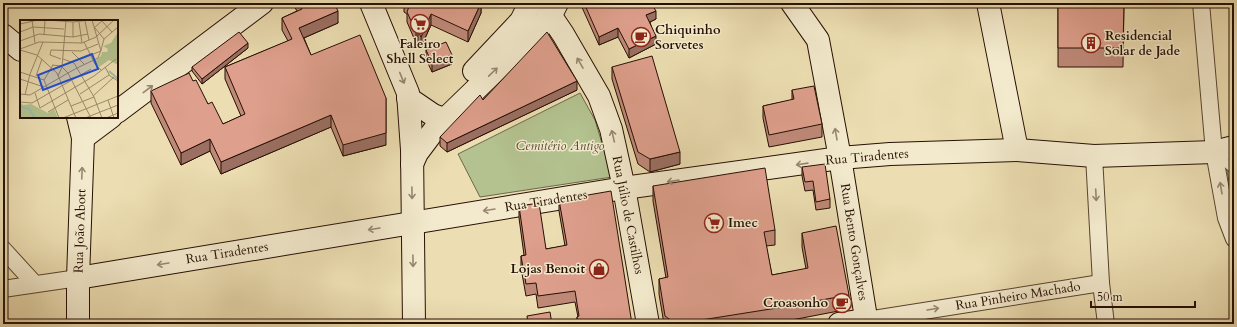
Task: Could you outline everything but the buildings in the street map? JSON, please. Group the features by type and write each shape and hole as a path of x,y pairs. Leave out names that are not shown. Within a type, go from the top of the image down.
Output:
{"main road":[{"path":"118,111 262,3"},
{"path":"371,3 408,93 412,157 414,324"},
{"path":"438,121 521,21 530,3"},
{"name":"Rua Bento Gonçalves","path":"792,3 818,40 840,158 867,322"},
{"path":"988,3 1018,150"},
{"path":"412,157 418,139 539,28 550,7"},
{"name":"Rua Júlio de Castilhos","path":"550,7 599,96 611,129 624,188 648,324"},
{"path":"3,35 20,49"},
{"path":"408,98 438,121"},
{"name":"Rua João Abott","path":"78,118 83,138 78,278 78,324"},
{"path":"83,138 110,118"},
{"name":"Rua Tiradentes","path":"78,278 624,188 840,158 890,154 1018,150 1094,156 1224,150"},
{"name":"Rua Pinheiro Machado","path":"839,324 867,322"}],"street":[{"path":"1201,3 1224,150 1226,218 1234,239"},
{"path":"1094,156 1101,283 1106,324"},
{"path":"3,249 35,284"},
{"name":"Rua Tiradentes","path":"3,289 78,278"},
{"name":"Rua Pinheiro Machado","path":"867,322 1101,283"}],"lane":[{"path":"1224,150 1234,162"},
{"path":"1224,150 1223,162 1234,170"}],"green space":[{"name":"Cemitério Antigo","path":"580,93 595,120 612,177 480,197 458,154"},
{"path":"1234,159 1234,209 1227,171 1223,162"}],"place":[{"name":"Faleiro Shell Select","path":"420,24"},
{"name":"Chiquinho Sorvetes","path":"641,37"},
{"name":"Residencial Solar de Jade","path":"1091,43"},
{"name":"Imec","path":"714,223"},
{"name":"Lojas Benoit","path":"599,269"},
{"name":"Croasonho","path":"842,303"}]}
